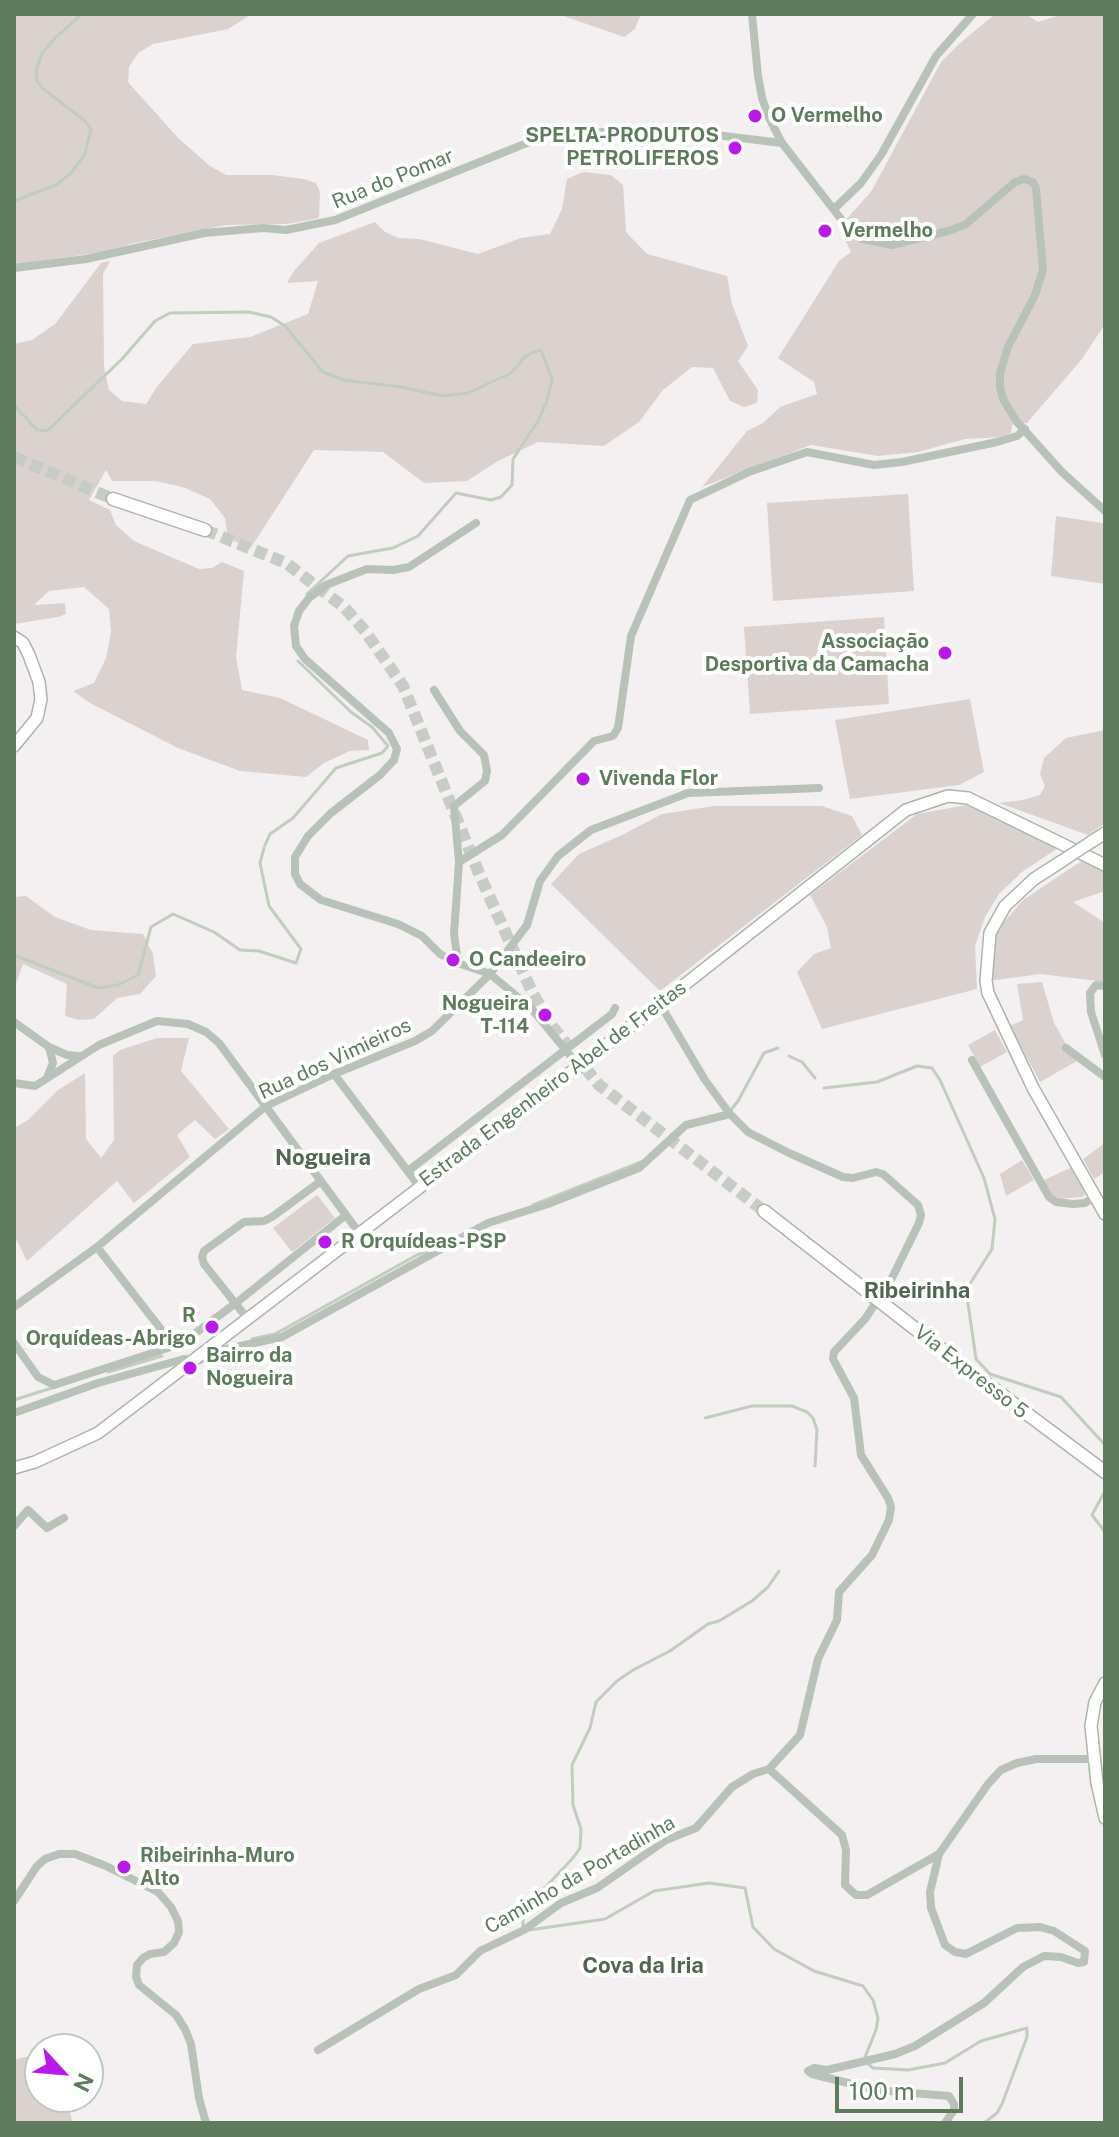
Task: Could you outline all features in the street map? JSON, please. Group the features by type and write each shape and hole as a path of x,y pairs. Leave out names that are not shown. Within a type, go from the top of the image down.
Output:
{"main road":[{"path":"113,499 205,530"},
{"path":"14,637 23,643 29,655 39,682 41,699 37,718 14,746"},
{"name":"Estrada Engenheiro Abel de Freitas","path":"14,1468 35,1462 98,1433 660,1004 906,810 948,796 968,798 1105,865"},
{"path":"1105,833 1034,879 1005,906 990,933 986,981 988,993 1033,1088 1105,1214"},
{"name":"Via Expresso 5","path":"764,1211 1025,1414 1105,1472"},
{"path":"1105,1683 1097,1694 1092,1713 1095,1762 1105,1817"}],"street":[{"path":"752,14 762,98 782,143 848,228 862,239 892,245 965,225 1015,182 1024,179 1033,182 1043,269 1035,295 1008,347 1000,373 1000,388 1004,401 1025,429 1062,472 1105,511"},
{"path":"835,208 861,183 881,155 936,56 973,14"},
{"name":"Rua do Pomar","path":"14,268 86,259 204,233 263,228 286,230 335,220 547,135 666,129 782,143"},
{"path":"459,862 502,835 594,741 613,736 618,728 631,636 690,500 749,472 807,452 874,465 997,442 1017,436 1025,429"},
{"path":"476,523 409,567 367,569 326,585 303,604 296,618 296,646 305,659 389,733 397,749 394,760 380,775 331,813 308,836 293,865 297,880 321,900 410,930 431,943 440,954 490,974 531,1008 578,1065"},
{"path":"434,690 460,731 484,755 487,771 485,781 454,806 459,862 454,934 458,963"},
{"name":"Rua dos Vimieiros","path":"14,1307 97,1247 266,1106 432,1031 490,974 527,925 540,881 558,856 591,830 688,793 819,788"},
{"path":"1105,986 1093,987 1091,1012 1105,1055"},
{"path":"660,1004 705,1080 730,1114 748,1132 820,1168 853,1178 883,1174 918,1205 921,1215 891,1280 865,1319 834,1352 833,1359 854,1398 861,1455 888,1498 891,1507 889,1520 872,1555 839,1592 837,1620 818,1659 800,1735 769,1769 842,1835 846,1850 845,1885 856,1895 867,1895 939,1854"},
{"path":"408,1171 612,1014 615,1008"},
{"path":"14,1083 35,1086 80,1056 138,1027 157,1021 188,1024 206,1032 219,1043 360,1234"},
{"path":"14,1022 49,1047 67,1055 80,1056"},
{"path":"45,1078 53,1063 49,1047"},
{"path":"1066,1048 1105,1077"},
{"path":"972,1060 1049,1197 1056,1202 1073,1204 1085,1203 1095,1196"},
{"path":"334,1074 419,1186"},
{"path":"209,1348 213,1352 282,1337 488,1223 548,1204 639,1168 686,1125 730,1114"},
{"path":"247,1318 204,1264 204,1251 244,1222 264,1221 272,1217 321,1181"},
{"path":"14,1343 38,1377 54,1385 174,1346 236,1303 346,1215"},
{"path":"97,1247 174,1346"},
{"path":"14,1413 98,1383 184,1359 193,1360"},
{"path":"14,1526 28,1510 47,1528 64,1518"},
{"path":"945,2123 954,2110 949,2096 876,2090 808,2071 814,2068 827,2070 895,2054 915,2046 984,2003 1023,1967 1044,1956 1084,1962 1085,1951 1080,1947 1054,1931 1040,1927 1017,1928 966,1954 955,1952 945,1945 931,1908 930,1892 939,1854 1001,1770 1036,1759 1095,1762 1105,1774"},
{"name":"Caminho da Portadinha","path":"318,2050 419,1989 456,1975 480,1951 524,1930 561,1903 597,1888 666,1840 696,1828 732,1787 753,1774 769,1769"},
{"path":"14,1901 45,1859 59,1854 75,1854 158,1892 171,1907 178,1921 179,1932 174,1943 164,1952 143,1958 137,1965 136,1977 139,1985 176,2015 185,2029 206,2123"}],"shaded area":[{"path":"14,14 252,14 228,29 153,44 138,53 129,67 128,82 179,139 210,166 226,175 272,175 316,183 320,192 319,218 287,224 227,225 102,252 14,265"},
{"path":"558,14 641,14 635,29 624,37"},
{"path":"995,14 1026,14 1038,22 1063,14 1105,14 1105,324 1082,359 1027,423 1012,425 1011,433 1003,437 965,439 918,452 878,456 811,445 702,487 747,431 763,423 780,407 817,394 814,382 778,358 839,261 851,252 839,227 871,192 941,62"},
{"path":"583,172 611,175 623,185 626,232 647,254 727,276 732,304 748,346 738,361 758,390 757,403 744,407 730,401 713,368 692,367 663,390 639,422 604,446 538,442 498,461 467,481 424,483 383,452 314,450 250,549 228,538 225,518 210,499 183,487 155,481 112,481 106,470 89,500 110,510 116,525 134,541 199,569 212,568 222,562 244,571 236,657 242,690 280,698 368,740 369,750 350,751 324,763 306,777 240,771 178,748 90,703 73,691 94,683 106,658 111,632 109,609 84,587 49,591 34,605 65,603 66,614 14,624 14,344 32,340 55,324 101,263 110,261 103,274 104,367 109,390 122,401 146,404 193,344 250,337 308,314 318,281 287,283 319,243 375,222 385,232 399,238 419,239 478,254 521,238 550,234 562,209 567,179"},
{"path":"908,494 914,591 773,601 767,503"},
{"path":"1056,516 1105,526 1105,584 1051,576"},
{"path":"884,617 889,704 750,714 744,627"},
{"path":"970,699 984,772 959,785 850,799 835,720"},
{"path":"1105,730 1105,823 1088,835 999,803 1040,795 1045,786 1040,774 1044,758 1066,738"},
{"path":"967,805 1061,846 1022,872 999,894 985,917 975,946 977,989 822,1029 797,972 814,954 831,948 827,927 810,895 917,814"},
{"path":"714,806 822,806 852,816 862,835 660,991 551,884 579,854 662,814"},
{"path":"1083,860 1105,872 1105,891 1073,902 1105,923 1105,982 1040,974 989,981 997,930 1023,900"},
{"path":"26,896 55,917 91,930 143,934 153,954 156,976 140,994 117,998 94,1019 79,1020 65,1016 67,984 23,964 14,989 14,897"},
{"path":"1042,982 1054,1023 1066,1044 1063,1048 1077,1061 1040,1082 1010,1026 1023,1020 1017,984"},
{"path":"995,1030 1007,1052 980,1067 968,1045"},
{"path":"157,1038 189,1038 181,1071 229,1129 215,1139 195,1120 177,1135 190,1157 134,1203 117,1181 27,1261 14,1235 14,1128 28,1120 58,1090 85,1073 86,1139 101,1158 114,1140 113,1056 120,1050"},
{"path":"1105,1143 1105,1172 1094,1179 1083,1159"},
{"path":"1022,1160 1034,1180 1006,1196 1000,1174"},
{"path":"1072,1167 1087,1192 1082,1197 1059,1199 1042,1181"},
{"path":"317,1195 335,1218 292,1252 273,1228"},
{"path":"24,2057 24,2113 70,2113 73,2123 14,2123 14,2060"}],"waterway":[{"path":"14,201 56,185 71,173 85,154 91,129 84,120 42,88 36,71 42,53 82,14"},
{"path":"14,405 37,430 47,431 122,359 155,321 170,313 249,312 271,317 285,326 323,372 343,380 444,396 468,393 511,373 523,359 541,350 552,379 547,401 513,459 512,485 501,497 491,500 456,493 418,536 393,548 348,556 307,594"},
{"path":"265,845 270,834 293,818 336,768 382,753 388,746 372,727 351,712 298,661"},
{"path":"14,955 98,988 118,985 138,975 151,927 173,914 214,932 240,950 259,951 296,963 301,949 269,906 260,863 264,848"},
{"path":"731,1110 764,1053 778,1048"},
{"path":"789,1056 802,1062 815,1078"},
{"path":"824,1088 877,1082 917,1066 932,1068 984,1178 995,1219 992,1249 966,1290 976,1359 990,1374 1061,1397 1105,1445"},
{"path":"533,1205 641,1162"},
{"path":"252,1339 275,1334 438,1246"},
{"path":"108,1372 162,1356"},
{"path":"199,1363 206,1360"},
{"path":"14,1400 55,1387"},
{"path":"705,1418 752,1406 792,1406 807,1412 817,1430 815,1466"},
{"path":"1105,1491 1092,1515 1105,1532"},
{"path":"572,1765 590,1728 596,1702 617,1681 670,1651 708,1624 719,1621 752,1601 768,1587 779,1571"},
{"path":"523,1927 523,1920 538,1895 580,1848 581,1829 573,1805 572,1767"},
{"path":"529,1930 605,1919 654,1891 709,1883 745,1888 753,1927 774,1949 814,1971 863,1986 873,2000 878,2018 865,2057"},
{"path":"867,2063 873,2068 908,2070 945,2063 981,2041 1027,2028 1027,2037 1002,2104 997,2113 984,2123"}],"tunnel":[{"path":"14,457 113,499"},
{"path":"205,530 286,563 344,607 365,631 403,686 478,871 532,992 552,1026 599,1085 764,1211"}],"place":[{"name":"O Vermelho","path":"755,116"},
{"name":"SPELTA-PRODUTOS PETROLIFEROS","path":"735,148"},
{"name":"Vermelho","path":"825,231"},
{"name":"Associação Desportiva da Camacha","path":"945,653"},
{"name":"Vivenda Flor","path":"583,779"},
{"name":"O Candeeiro","path":"453,960"},
{"name":"Nogueira T-114","path":"545,1015"},
{"name":"R Orquídeas-PSP","path":"325,1242"},
{"name":"R Orquídeas-Abrigo","path":"212,1327"},
{"name":"Bairro da Nogueira","path":"190,1368"},
{"name":"Ribeirinha-Muro Alto","path":"124,1867"}],"district":[{"name":"Nogueira","path":"323,1158"},
{"name":"Ribeirinha","path":"917,1291"},
{"name":"Cova da Iria","path":"643,1966"}]}
